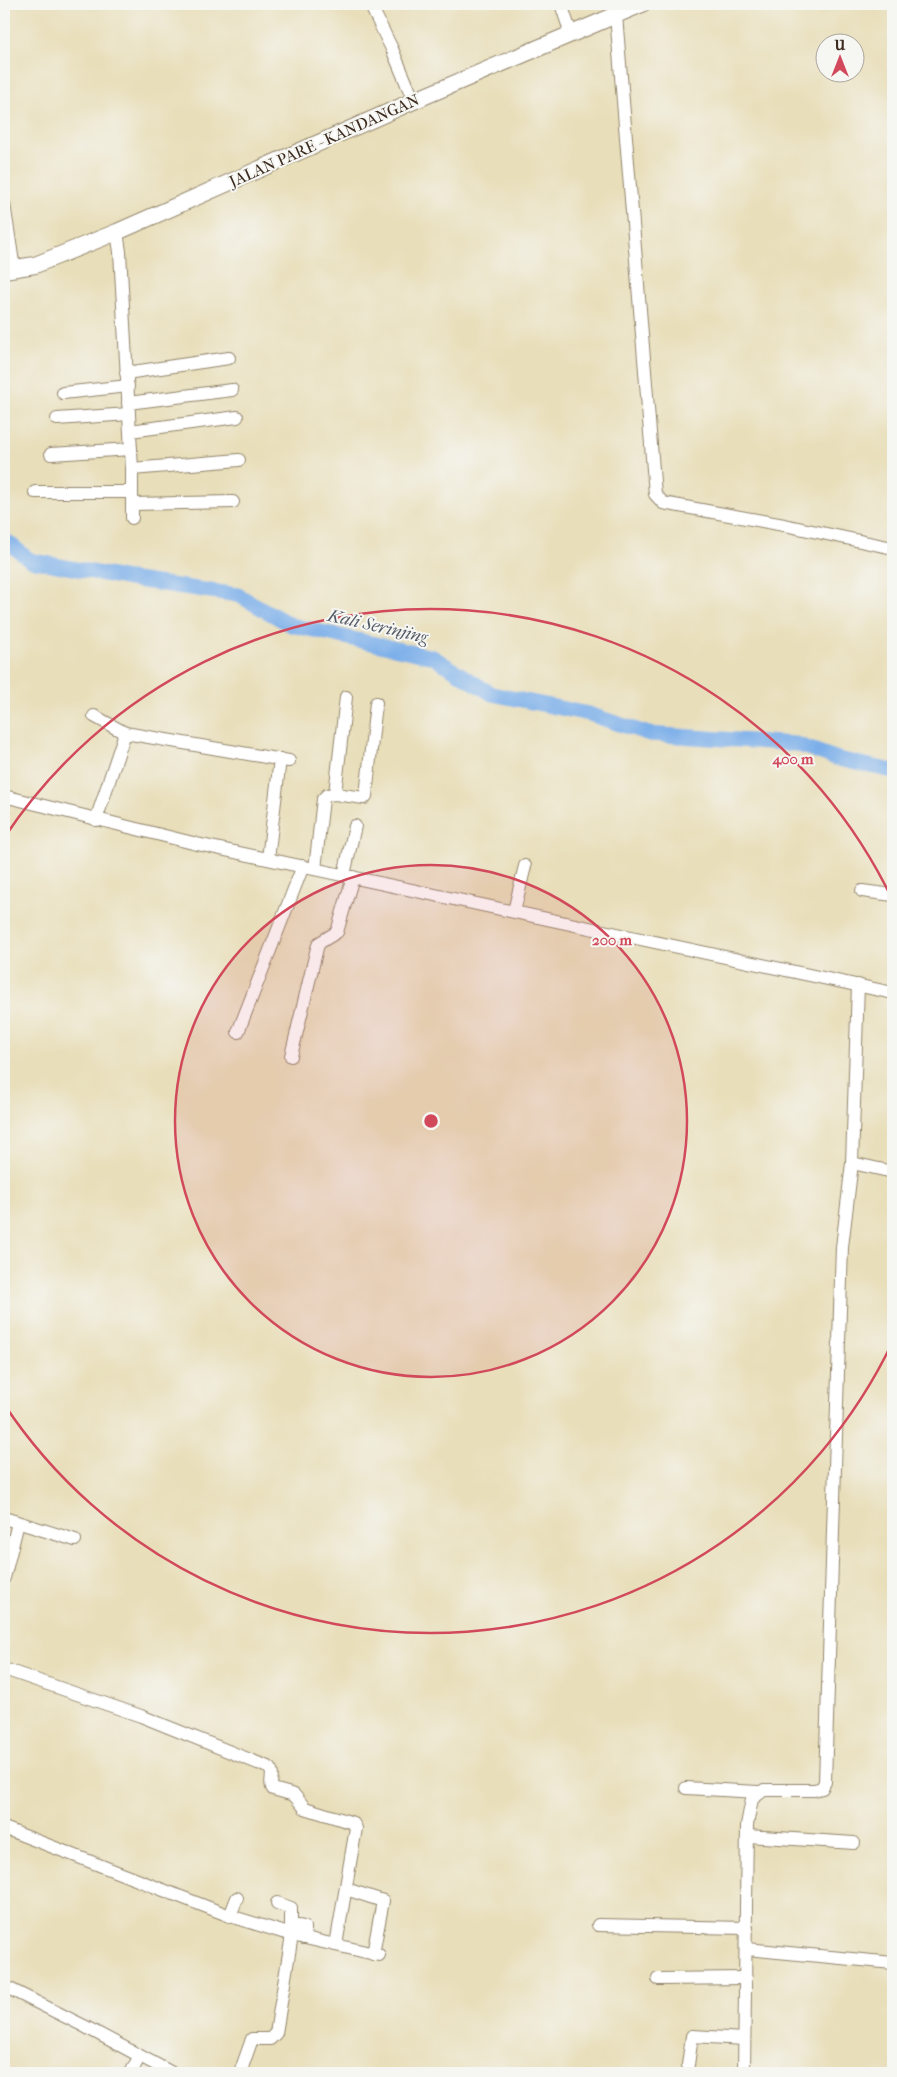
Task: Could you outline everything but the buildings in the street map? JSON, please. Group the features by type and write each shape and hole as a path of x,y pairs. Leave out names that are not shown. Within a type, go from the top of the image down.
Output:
{"main road":[{"name":"JALAN PARE - KANDANGAN","path":"9,270 35,265 117,232 414,101 642,4"}],"street":[{"path":"370,4 414,101"},
{"path":"561,4 571,34"},
{"path":"616,15 655,494 663,503 775,523 893,548"},
{"path":"4,204 9,270"},
{"path":"117,232 131,449 132,518"},
{"path":"63,392 229,358"},
{"path":"57,419 232,390"},
{"path":"130,431 236,417"},
{"path":"51,454 131,449"},
{"path":"132,469 240,460"},
{"path":"35,492 233,502"},
{"path":"335,794 346,697"},
{"path":"238,1032 309,868 324,799 327,795 335,794 364,798 366,796 376,703"},
{"path":"94,716 125,733 284,760 268,859"},
{"path":"96,820 125,733"},
{"path":"4,796 96,820 268,859 893,993"},
{"path":"291,1056 317,948 319,943 337,932 355,826"},
{"path":"514,911 525,866"},
{"path":"862,890 893,895"},
{"path":"686,1788 758,1792 764,1790 818,1790 826,1782 842,1247 852,1163 858,985"},
{"path":"852,1163 893,1172"},
{"path":"4,1518 75,1540"},
{"path":"4,1578 18,1523"},
{"path":"4,1669 140,1716 270,1768 273,1773 272,1788 294,1795 305,1808 356,1825 336,1945"},
{"path":"744,2073 749,1810 752,1799 758,1792"},
{"path":"4,1828 230,1916 298,1936 376,1955 383,1901 346,1889"},
{"path":"748,1836 854,1843"},
{"path":"230,1916 237,1898"},
{"path":"240,2073 252,2039 270,2039 276,2034 298,1936 304,1927 291,1925 291,1908 277,1903"},
{"path":"598,1925 747,1928"},
{"path":"746,1949 893,1963"},
{"path":"658,1979 746,1978"},
{"path":"4,1986 82,2024 139,2057 172,2073"},
{"path":"688,2065 692,2036 744,2039"},
{"path":"131,2073 139,2057"}],"waterway":[{"name":"Kali Serinjing","path":"4,539 30,560 129,579 238,595 291,625 433,657 492,694 589,714 649,734 796,744 838,759 893,771"}]}
